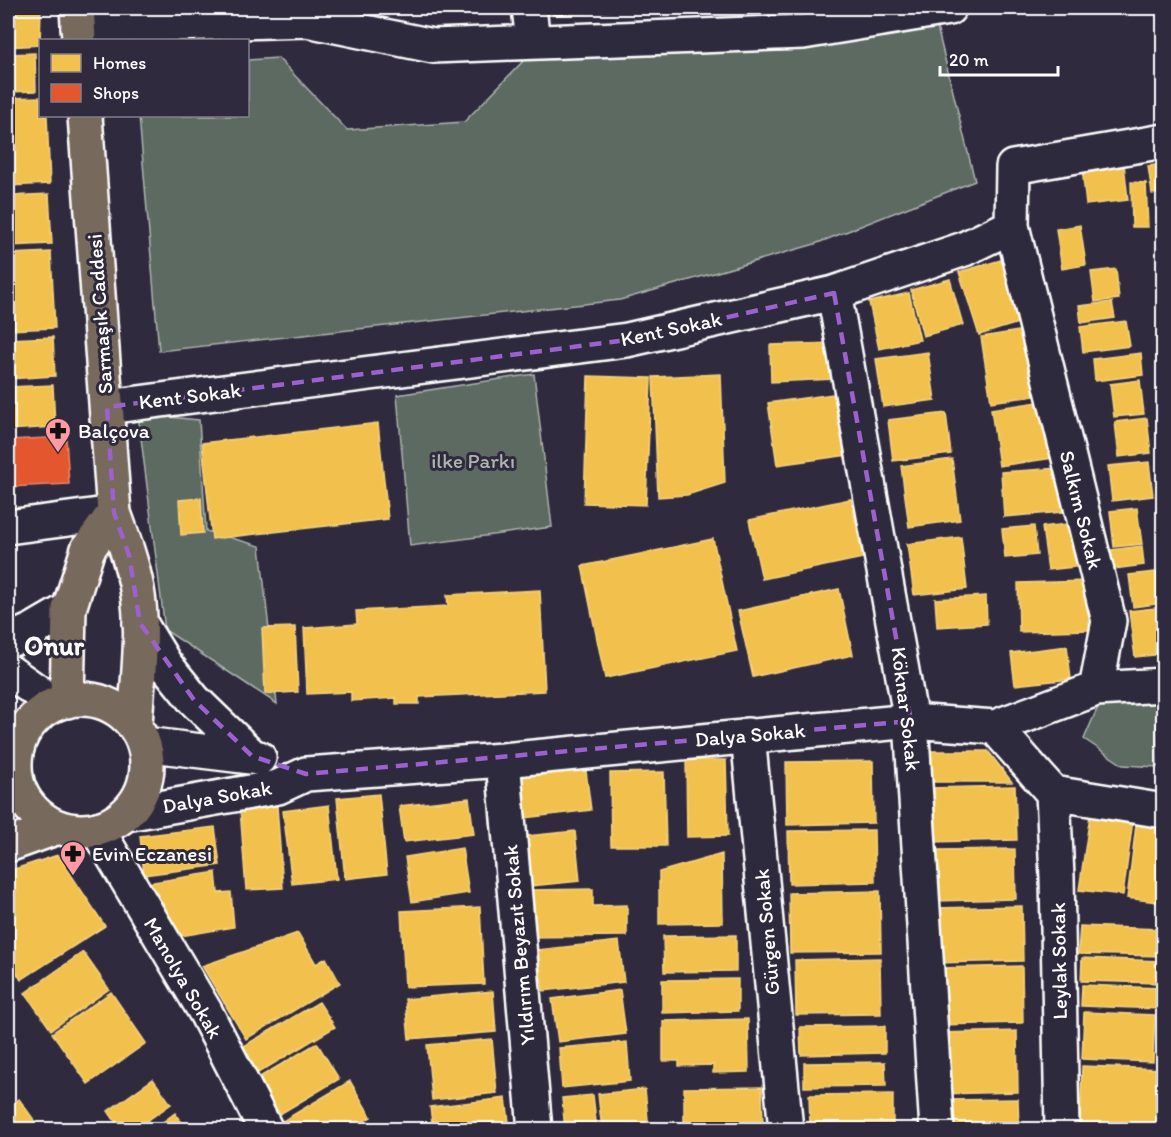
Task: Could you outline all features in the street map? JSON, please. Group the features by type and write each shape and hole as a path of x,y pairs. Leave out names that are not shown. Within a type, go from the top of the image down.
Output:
{"main road":[{"name":"Sarmaşık Caddesi","path":"85,117 114,513 129,555 137,590 140,623 139,736"},
{"path":"61,703 69,609 88,549 114,513"},
{"path":"77,699 99,702 119,711 139,736 147,763 145,782 138,800 126,814 112,824 97,829 77,831 58,827 42,818 27,805 18,787 11,757 25,730 38,715 61,703 77,699"},
{"path":"8,845 58,827"}],"street":[{"path":"529,8 533,40"},
{"path":"78,25 307,20 433,46 533,40 802,32 949,8"},
{"path":"1012,226 1013,167 1164,141"},
{"name":"Kent Sokak","path":"107,407 627,340 834,293 964,249 1012,226"},
{"name":"Salkım Sokak","path":"1012,226 1108,621 1096,688"},
{"name":"Köknar Sokak","path":"834,293 911,721 937,1130"},
{"path":"8,527 114,513"},
{"path":"8,641 33,630 69,609"},
{"path":"140,623 165,664 194,700 252,756"},
{"path":"8,671 61,703"},
{"path":"1164,685 1096,688 994,727 1053,793 1164,811"},
{"name":"Dalya Sokak","path":"126,814 278,787 306,774 503,760 911,721 994,727"},
{"name":"Gürgen Sokak","path":"748,735 786,1130"},
{"name":"Dalya Sokak","path":"139,736 252,756 306,774"},
{"name":"Yıldırım Beyazıt Sokak","path":"503,760 535,1130"},
{"name":"Leylak Sokak","path":"1053,793 1062,1130"},
{"name":"Manolya Sokak","path":"97,829 206,1014 266,1130"}],"highlighted area":[{"path":"834,293 911,721 306,774 252,756 194,700 140,623 129,555 114,513 107,407 627,340"}],"green space":[{"path":"936,23 975,181 815,244 620,300 159,351 139,117 249,117 249,60 278,58 347,130 464,122 531,53"},
{"name":"ilke Parkı","path":"534,374 552,527 410,546 397,395"},
{"path":"138,414 199,420 206,531 260,546 277,704 165,630"},
{"path":"1156,692 1157,767 1123,765 1084,739 1104,693"}],"building: Homes":[{"path":"8,8 41,8 39,45 8,47"},
{"path":"552,8 639,8 553,15"},
{"path":"35,53 36,91 8,92 8,54"},
{"path":"39,97 39,117 47,117 50,184 8,186 8,98"},
{"path":"1124,164 1128,200 1086,205 1082,168"},
{"path":"1164,164 1164,208 1162,193 1152,194 1148,166"},
{"path":"1131,182 1146,183 1148,227 1132,227"},
{"path":"49,194 52,244 8,246 8,196"},
{"path":"1080,225 1086,265 1062,269 1056,229"},
{"path":"51,252 55,328 8,330 8,254"},
{"path":"1008,258 1028,320 979,335 959,272"},
{"path":"1116,269 1119,299 1095,302 1091,272"},
{"path":"950,279 963,325 923,336 911,290"},
{"path":"909,293 920,340 879,349 869,302"},
{"path":"1112,302 1115,318 1081,323 1079,306"},
{"path":"1126,321 1130,346 1083,352 1080,327"},
{"path":"1024,330 1034,396 991,402 981,337"},
{"path":"53,337 55,376 8,379 8,339"},
{"path":"834,343 835,379 771,382 770,345"},
{"path":"928,352 935,400 883,407 876,359"},
{"path":"1141,353 1143,375 1095,381 1093,359"},
{"path":"721,374 725,483 687,495 658,497 653,377"},
{"path":"588,376 651,378 646,505 584,503"},
{"path":"1140,380 1144,414 1114,417 1110,384"},
{"path":"53,385 55,427 8,430 8,387"},
{"path":"840,393 848,455 777,465 768,403"},
{"path":"1045,401 1053,458 999,466 991,409"},
{"path":"946,413 951,454 893,461 888,420"},
{"path":"1147,418 1151,453 1119,457 1115,422"},
{"path":"378,423 388,519 212,539 202,443"},
{"path":"952,459 960,520 909,527 901,466"},
{"path":"1149,462 1153,496 1112,501 1108,466"},
{"path":"1059,468 1063,512 1004,517 1001,472"},
{"path":"201,498 203,533 181,535 179,500"},
{"path":"851,499 863,558 762,579 749,520"},
{"path":"1137,508 1142,544 1114,547 1110,511"},
{"path":"1076,523 1083,566 1048,570 1042,527"},
{"path":"1034,526 1037,555 1005,558 1002,529"},
{"path":"961,537 967,589 914,595 907,544"},
{"path":"713,539 737,651 605,678 582,566"},
{"path":"1142,546 1144,565 1114,569 1111,550"},
{"path":"1164,571 1164,603 1133,607 1129,575"},
{"path":"1088,581 1089,630 1019,632 1018,583"},
{"path":"839,589 853,655 753,677 738,611"},
{"path":"540,590 545,691 419,697 419,704 396,704 396,698 351,701 351,692 307,694 304,628 357,624 356,611 448,606 447,595"},
{"path":"986,596 987,624 937,627 935,599"},
{"path":"1164,607 1164,654 1135,657 1129,611"},
{"path":"295,627 298,692 265,694 262,628"},
{"path":"1067,646 1071,679 1015,685 1011,653"},
{"path":"928,751 988,751 1012,782 928,782"},
{"path":"686,760 726,760 728,836 687,837"},
{"path":"873,761 874,823 787,825 786,762"},
{"path":"585,763 591,810 516,819 511,772"},
{"path":"664,772 666,846 611,846 610,773"},
{"path":"1015,786 1017,840 930,842 928,788"},
{"path":"379,794 387,874 345,879 337,798"},
{"path":"469,798 474,834 404,842 399,806"},
{"path":"329,805 337,879 292,884 283,811"},
{"path":"277,806 283,888 246,890 240,808"},
{"path":"1090,815 1133,820 1123,895 1079,890"},
{"path":"1136,825 1164,828 1164,903 1127,898"},
{"path":"215,827 220,865 144,875 140,836"},
{"path":"874,830 875,882 789,884 788,831"},
{"path":"575,831 580,881 521,887 517,837"},
{"path":"462,848 469,893 412,902 405,857"},
{"path":"1015,849 1016,899 935,901 934,850"},
{"path":"722,854 723,923 659,924 659,872"},
{"path":"58,855 105,926 21,980 8,959 8,871"},
{"path":"216,872 218,893 231,892 234,927 181,936 147,883"},
{"path":"593,889 593,906 627,905 627,936 528,937 528,890"},
{"path":"880,891 881,952 790,953 789,893"},
{"path":"1022,906 1023,961 935,963 934,908"},
{"path":"480,907 484,984 405,987 401,911"},
{"path":"1080,926 1161,929 1160,956 1078,954"},
{"path":"298,933 316,964 326,958 340,983 246,1039 202,966"},
{"path":"736,935 736,971 664,972 663,936"},
{"path":"619,941 624,982 543,991 538,950"},
{"path":"83,952 109,989 51,1030 25,993"},
{"path":"880,958 881,1014 796,1015 795,960"},
{"path":"1082,958 1162,961 1161,983 1081,981"},
{"path":"1022,966 1023,1023 937,1025 936,968"},
{"path":"738,979 738,1011 662,1013 662,980"},
{"path":"1082,985 1161,988 1161,1009 1081,1006"},
{"path":"620,990 626,1034 558,1042 552,999"},
{"path":"493,991 496,1032 409,1039 405,999"},
{"path":"111,992 146,1043 88,1084 52,1033"},
{"path":"319,1002 335,1027 258,1073 242,1047"},
{"path":"1084,1012 1155,1015 1153,1062 1082,1059"},
{"path":"748,1019 749,1072 713,1073 713,1065 679,1066 679,1061 663,1061 663,1021"},
{"path":"885,1026 885,1053 801,1055 800,1027"},
{"path":"1017,1031 1018,1092 940,1094 939,1033"},
{"path":"492,1039 497,1093 432,1100 427,1045"},
{"path":"627,1042 630,1081 562,1088 559,1048"},
{"path":"317,1043 339,1079 280,1114 258,1078"},
{"path":"885,1062 886,1086 804,1087 804,1063"},
{"path":"1082,1066 1164,1069 1164,1130 1080,1130"},
{"path":"153,1079 171,1104 134,1130 121,1130 108,1111"},
{"path":"350,1081 371,1117 349,1130 286,1130 281,1122"},
{"path":"762,1087 763,1130 684,1130 684,1088"},
{"path":"645,1089 649,1130 602,1130 598,1094"},
{"path":"893,1094 893,1126 810,1127 809,1095"},
{"path":"593,1095 597,1130 565,1130 562,1098"},
{"path":"506,1098 510,1130 433,1130 430,1107"},
{"path":"19,1099 37,1124 29,1130 8,1130 8,1107"},
{"path":"1018,1099 1019,1130 947,1130 946,1100"},
{"path":"175,1113 186,1130 152,1130"}],"building: Shops":[{"path":"66,437 69,484 8,487 8,440"}],"place":[{"name":"Balçova","path":"58,454"},
{"name":"Evin Eczanesi","path":"73,877"}],"district":[{"name":"Onur","path":"54,646"}]}
